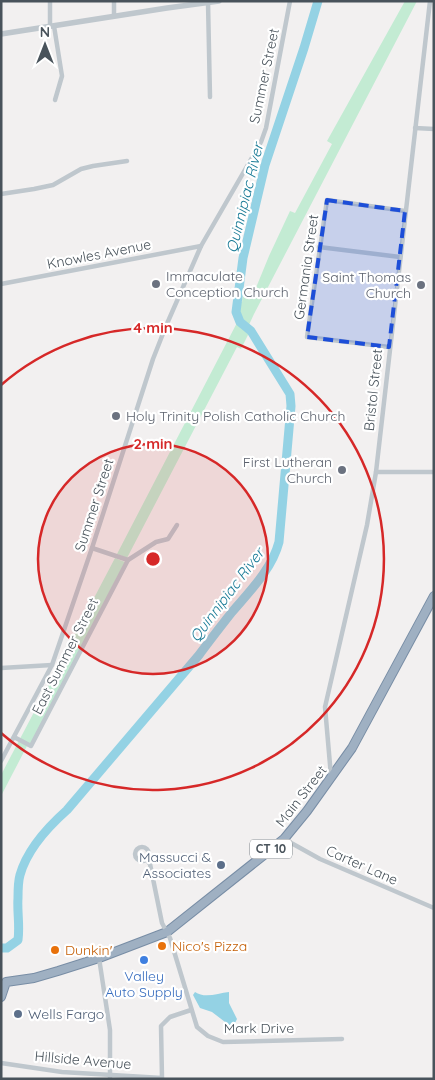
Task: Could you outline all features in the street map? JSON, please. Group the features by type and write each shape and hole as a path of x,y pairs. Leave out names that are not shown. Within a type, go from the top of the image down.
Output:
{"highway":[{"name":"Main Street","path":"1,997 6,982 34,978 99,958 167,932 284,839 352,748 434,596"}],"street":[{"path":"50,1 52,26 62,76 54,100"},
{"path":"114,1 114,16"},
{"path":"1,34 114,16 168,5 219,1"},
{"name":"Summer Street","path":"1,761 52,665 153,359 201,246 261,142 266,128 290,1"},
{"name":"Bristol Street","path":"331,778 325,707 367,525 376,472 430,1"},
{"path":"208,2 210,96"},
{"path":"415,128 434,129"},
{"path":"1,194 53,185 81,169 127,161"},
{"name":"Germania Street","path":"390,348 307,337 326,200 405,211"},
{"name":"Knowles Avenue","path":"1,284 201,246"},
{"path":"320,247 400,257"},
{"path":"376,472 434,472"},
{"name":"East Summer Street","path":"14,737 31,746 128,560 156,542 168,538 177,525"},
{"path":"92,548 128,560"},
{"path":"1,668 52,665"},
{"name":"Carter Lane","path":"284,839 320,859 434,908"},
{"name":"Mark Drive","path":"146,859 150,864 161,916 170,938 197,1027 208,1036 223,1042 342,1039"},
{"path":"99,958 110,1030 110,1077"},
{"name":"Hillside Avenue","path":"1,1063 110,1077 162,1078 161,1026 170,1017 191,1010"}],"highlighted area":[{"path":"327,200 405,211 389,347 307,337"}],"green space":[{"path":"405,1 417,1 254,314 248,327 250,331 241,349 237,347 127,558 117,554 241,315 237,313 238,302 242,302 243,293 253,295 290,211 295,213 332,144 327,141"},
{"path":"115,558 125,562 29,747 27,746 1,796 1,775"}],"water":[{"path":"195,992 207,995 229,992 229,1003 237,1019 234,1025 229,1025 212,1012 200,1008 193,995"}],"waterway":[{"name":"Quinnipiac River","path":"1,948 7,948 18,940 19,881 23,866 33,848 199,655 260,579 276,552 279,542 291,406 290,394 251,331 240,322 236,312 243,258 265,165 318,1"}],"place":[{"name":"Immaculate Conception Church","path":"156,284"},
{"name":"Saint Thomas Church","path":"421,285"},
{"name":"Holy Trinity Polish Catholic Church","path":"116,416"},
{"name":"First Lutheran Church","path":"342,470"},
{"name":"Massucci & Associates","path":"221,865"},
{"name":"Nico's Pizza","path":"162,946"},
{"name":"Dunkin'","path":"55,950"},
{"name":"Valley Auto Supply","path":"144,960"},
{"name":"Wells Fargo","path":"18,1014"}]}
